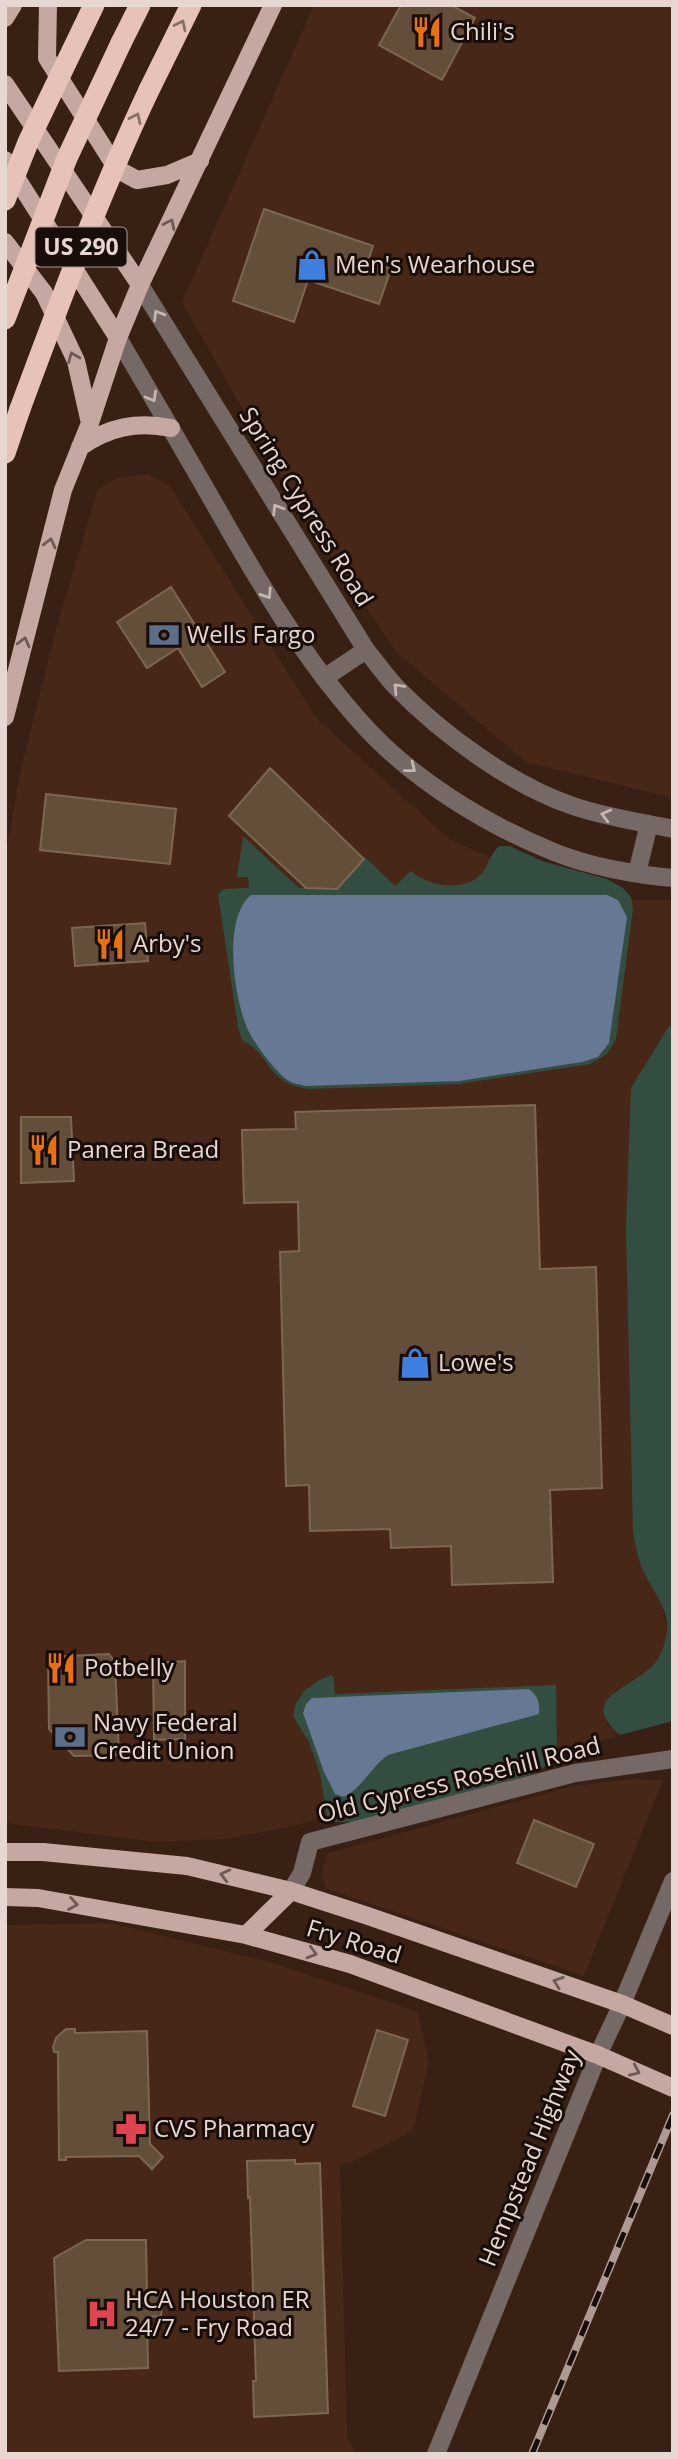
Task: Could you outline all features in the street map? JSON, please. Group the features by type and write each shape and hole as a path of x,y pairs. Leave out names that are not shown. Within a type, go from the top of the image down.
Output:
{"highway":[{"path":"5,200 29,140 93,5"},
{"path":"5,319 67,158 140,5"},
{"name":"US 290","path":"5,453 76,257 117,159 191,5"}],"main road":[{"path":"5,18 13,5"},
{"path":"48,5 47,58 117,169 137,180 167,175 200,161"},
{"path":"5,717 63,490 90,423 118,338 140,285 272,5"},
{"name":"Spring Cypress Road","path":"5,84 140,285"},
{"path":"5,160 118,338"},
{"path":"5,242 44,293 76,361 90,423"},
{"path":"80,447 116,428 144,424 171,428"},
{"name":"Fry Road","path":"5,1852 43,1852 187,1866 291,1891 622,2004 673,2026"},
{"path":"246,1935 291,1891"},
{"name":"Fry Road","path":"5,1897 38,1898 246,1935 350,1964 598,2055 673,2088"}],"street":[{"name":"Spring Cypress Road","path":"140,285 366,650 396,686 428,717 509,774 573,806 673,829"},
{"path":"118,338 265,592 324,678 358,720 395,755 447,795 515,835 556,854 637,873 673,878"},
{"path":"324,678 366,650"},
{"path":"637,873 649,824"},
{"name":"Old Cypress Rosehill Road","path":"291,1891 302,1872 310,1842 575,1773 673,1759"},
{"name":"Hempstead Highway","path":"436,2454 598,2055 673,1881"}],"shaded area":[{"path":"314,5 673,5 673,798 526,762 397,653 302,514 182,302"},
{"path":"148,474 170,486 317,719 448,838 502,863 618,900 673,900 673,1026 669,1026 633,1533 644,1571 661,1599 668,1634 659,1658 649,1670 614,1692 607,1724 620,1735 293,1826 225,1839 156,1842 5,1823 5,859 20,772 57,625 98,489 117,478"},
{"path":"631,1779 663,1780 584,1976 327,1889 321,1873 328,1853 573,1786"},
{"path":"110,1923 270,1962 418,2012 429,2062 413,2131 350,2163 340,2164 347,2437 356,2454 5,2454 5,1925"}],"green space":[{"path":"243,836 299,888 336,888 366,858 395,886 411,871 436,884 465,884 481,874 499,846 510,846 542,861 607,879 623,888 631,897 633,909 616,1039 607,1054 590,1064 458,1084 308,1089 283,1080 260,1054 242,1040 238,1027 218,894 224,889 249,888 248,877 237,877"},
{"path":"669,1026 673,1026 673,1721 620,1735 607,1721 603,1709 607,1700 616,1692 652,1666 660,1655 667,1629 664,1610 641,1566 633,1533 626,1229 631,1088"},
{"path":"331,1675 334,1679 335,1694 556,1685 557,1753 549,1764 533,1774 360,1822 334,1822 327,1816 320,1774 309,1742 293,1716 296,1703 304,1691"}],"water":[{"path":"251,895 607,895 618,900 627,917 609,1043 598,1057 582,1062 459,1081 305,1086 292,1083 278,1072 255,1042 238,999 233,960 236,922 242,906"},
{"path":"529,1689 538,1700 539,1714 388,1755 344,1797 335,1794 324,1772 303,1713 312,1698"}],"building":[{"name":"Chili's","path":"401,5 451,5 475,18 442,80 379,45"},
{"name":"Men's Wearhouse","path":"264,209 373,246 368,261 391,269 379,304 308,280 294,322 233,301"},
{"name":"Wells Fargo","path":"171,587 225,672 202,687 178,648 147,668 117,622"},
{"path":"270,768 364,859 337,889 306,888 229,816"},
{"path":"46,794 176,809 170,864 40,850"},
{"name":"Arby's","path":"145,923 148,961 75,966 72,928"},
{"path":"535,1105 540,1269 596,1267 602,1488 550,1490 553,1582 452,1585 451,1546 391,1548 390,1529 310,1531 309,1485 286,1486 280,1252 299,1251 298,1202 244,1203 242,1130 296,1129 295,1112"},
{"path":"21,1117 71,1117 74,1181 21,1183"},
{"path":"109,1654 115,1662 119,1755 74,1756 49,1729 48,1657"},
{"path":"185,1661 185,1739 154,1740 153,1663"},
{"path":"534,1820 594,1844 576,1887 517,1863"},
{"path":"66,2029 75,2029 75,2033 147,2031 150,2144 163,2157 152,2169 139,2156 66,2157 66,2160 59,2160 58,2052 54,2052 53,2047 56,2038"},
{"path":"377,2030 408,2040 385,2116 353,2106"},
{"path":"295,2160 295,2164 320,2163 328,2413 254,2417 253,2381 256,2381 247,2161"},
{"path":"86,2240 146,2240 147,2292 163,2293 161,2316 147,2317 148,2368 59,2371 54,2258"}],"railway":[{"path":"532,2454 673,2115"}],"place":[{"name":"Chili's","path":"427,32"},
{"name":"Men's Wearhouse","path":"312,265"},
{"name":"Wells Fargo","path":"164,635"},
{"name":"Arby's","path":"110,944"},
{"name":"Panera Bread","path":"44,1150"},
{"name":"Lowe's","path":"415,1363"},
{"name":"Potbelly","path":"61,1668"},
{"name":"Navy Federal Credit Union","path":"70,1737"},
{"name":"CVS Pharmacy","path":"131,2129"},
{"name":"HCA Houston ER 24/7 - Fry Road","path":"102,2314"}]}
